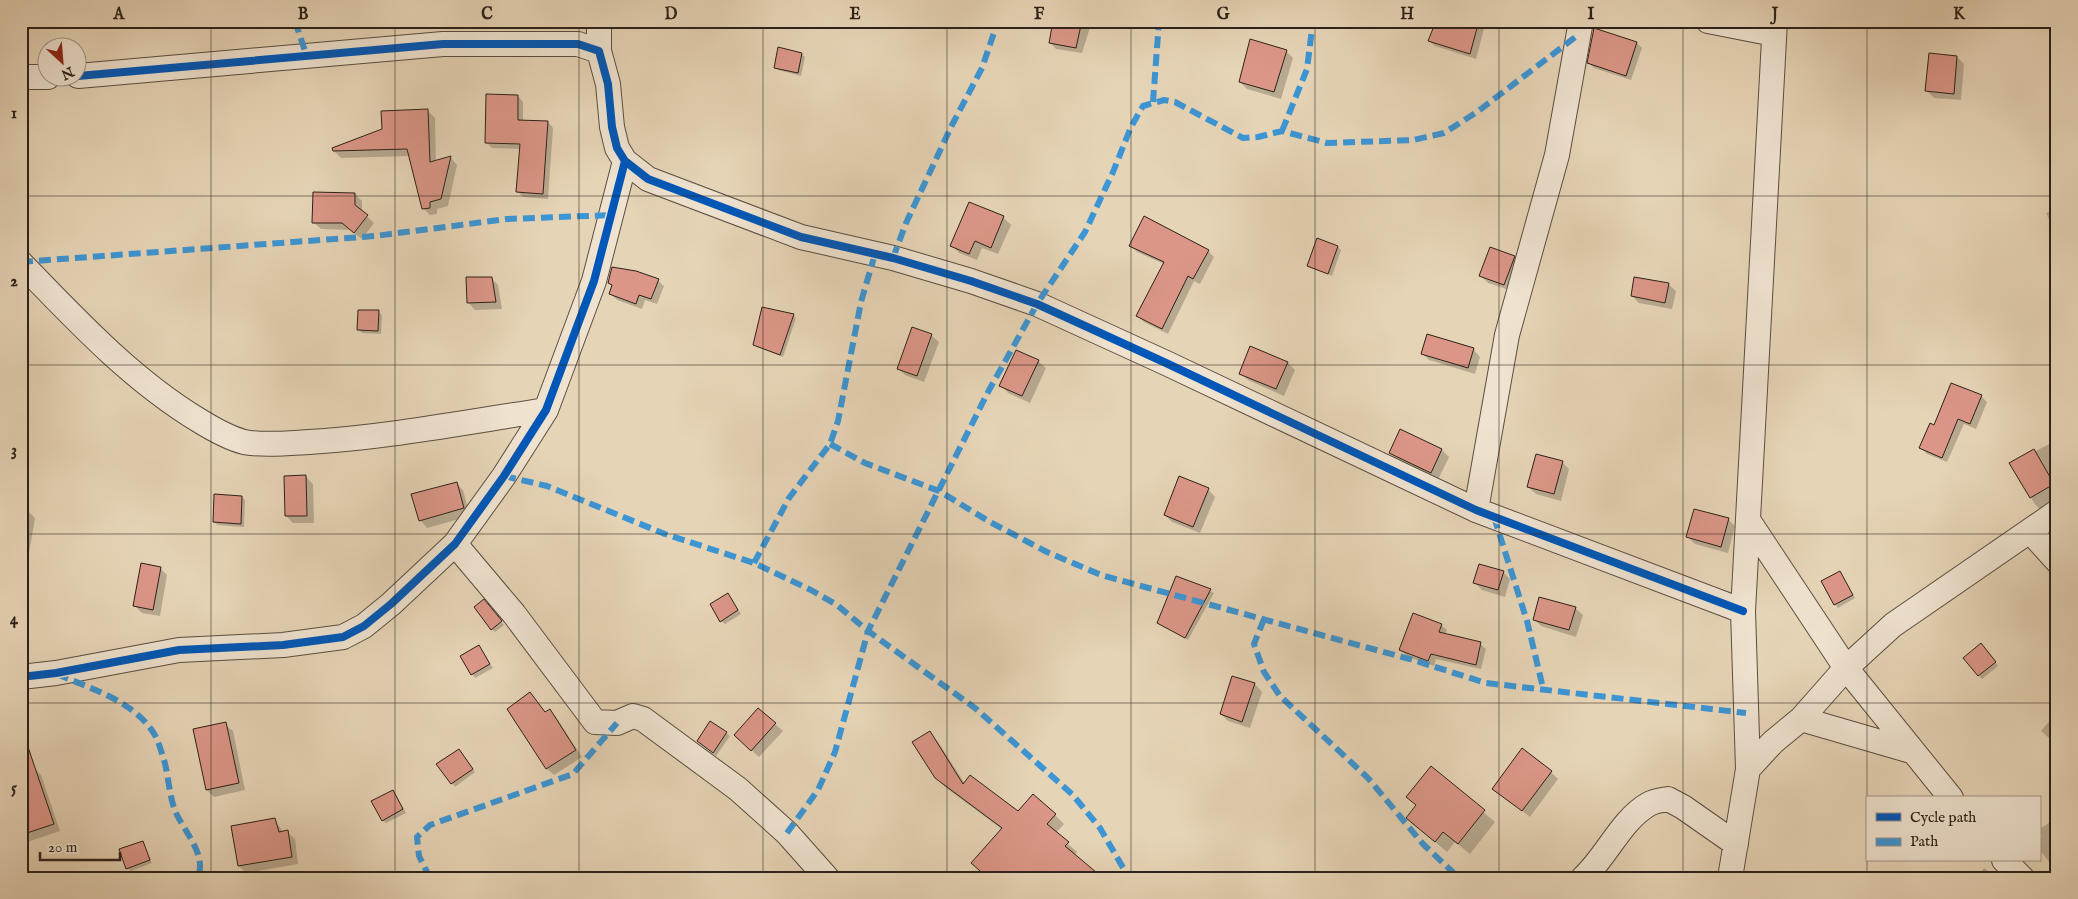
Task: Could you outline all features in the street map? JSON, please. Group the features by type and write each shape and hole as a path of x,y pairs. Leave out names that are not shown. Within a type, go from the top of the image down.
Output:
{"street":[{"path":"599,21 599,51 608,84 612,127 617,148 625,161 648,179 801,238 893,258 971,281 1037,304 1166,362 1476,510 1743,611"},
{"path":"1476,510 1507,335 1557,155 1581,21"},
{"path":"1708,21 1774,28 1743,611 1748,769 1730,878"},
{"path":"88,75 443,44 578,44 599,51"},
{"path":"21,77 38,77"},
{"path":"21,677 56,673 179,650 283,645 343,637 364,626 391,604 455,544 504,476 546,410 594,281 625,161"},
{"path":"21,263 84,329 145,382 183,410 215,429 245,442 289,443 345,440 546,410"},
{"path":"1748,769 1773,742 1801,719 1846,668 1893,625 2057,512"},
{"path":"1748,520 1846,668 1949,796"},
{"path":"2030,530 2057,561"},
{"path":"455,544 514,614 595,722 617,724 633,716 643,719 738,789 787,833 827,878"},
{"path":"1801,719 1912,751"},
{"path":"1583,878 1593,869 1633,818 1650,803 1668,799 1683,807 1736,844"},
{"path":"2006,862 2022,878"}],"building":[{"path":"1053,21 1081,25 1076,48 1049,43"},
{"path":"1436,21 1479,21 1470,54 1428,41"},
{"path":"1594,28 1637,42 1626,76 1587,63"},
{"path":"1250,39 1287,50 1274,92 1239,82"},
{"path":"778,47 802,53 798,73 774,68"},
{"path":"1929,53 1957,56 1954,94 1925,91"},
{"path":"486,94 518,95 518,120 548,121 543,194 516,192 520,144 485,143"},
{"path":"428,109 430,162 451,156 441,199 430,202 430,208 422,209 407,149 333,151 332,148 382,129 381,111"},
{"path":"313,192 355,193 355,205 368,215 354,233 342,223 312,223"},
{"path":"969,202 1004,216 991,248 975,241 969,254 950,246"},
{"path":"1144,216 1209,250 1193,279 1188,276 1162,329 1136,316 1164,262 1129,246"},
{"path":"1317,238 1338,246 1328,274 1307,266"},
{"path":"1490,247 1515,256 1504,285 1479,276"},
{"path":"612,267 636,271 659,279 651,299 639,295 636,304 609,294 612,285 608,283"},
{"path":"466,277 492,277 496,302 467,303"},
{"path":"1634,277 1669,283 1665,303 1631,296"},
{"path":"762,307 794,314 780,355 753,345"},
{"path":"358,310 379,310 378,331 357,330"},
{"path":"912,327 932,334 917,376 897,369"},
{"path":"1427,334 1474,348 1468,368 1421,354"},
{"path":"1250,346 1288,362 1276,389 1239,374"},
{"path":"1016,350 1039,360 1022,396 999,386"},
{"path":"1951,383 1982,395 1970,424 1958,419 1942,458 1919,448 1930,423 1934,425"},
{"path":"1400,429 1442,449 1431,473 1389,453"},
{"path":"2034,449 2054,484 2030,498 2009,463"},
{"path":"1536,454 1563,461 1554,494 1527,487"},
{"path":"306,475 307,516 285,516 284,476"},
{"path":"1179,476 1209,488 1193,527 1164,515"},
{"path":"457,482 464,508 419,521 411,494"},
{"path":"214,494 242,496 241,524 213,522"},
{"path":"1694,509 1729,518 1721,547 1686,537"},
{"path":"141,563 161,567 153,610 133,606"},
{"path":"1479,564 1504,571 1498,590 1473,583"},
{"path":"1840,571 1853,595 1834,605 1821,581"},
{"path":"1176,576 1211,589 1185,638 1157,623"},
{"path":"728,593 738,610 720,622 710,604"},
{"path":"1539,597 1576,607 1569,630 1533,620"},
{"path":"484,599 502,621 491,630 474,607"},
{"path":"1413,613 1442,624 1439,632 1481,642 1476,665 1431,654 1428,661 1399,650"},
{"path":"1981,643 1996,662 1978,676 1963,658"},
{"path":"479,645 490,664 471,675 460,656"},
{"path":"1232,676 1255,683 1242,722 1220,714"},
{"path":"530,692 545,712 550,709 576,750 546,769 507,709"},
{"path":"758,708 776,723 751,751 734,735"},
{"path":"710,721 727,732 713,753 697,741"},
{"path":"226,722 239,783 206,790 193,729"},
{"path":"930,731 963,784 970,775 1018,811 1033,794 1056,814 1047,824 1069,842 1065,846 1103,878 988,878 971,863 1002,828 935,778 912,742"},
{"path":"21,738 25,738 54,824 21,835"},
{"path":"1522,748 1552,771 1522,811 1492,789"},
{"path":"459,749 473,769 451,784 436,764"},
{"path":"1431,766 1485,810 1458,844 1443,832 1435,842 1406,818 1416,805 1406,797"},
{"path":"393,790 403,809 382,821 371,801"},
{"path":"275,818 279,832 288,830 292,857 238,866 231,826"},
{"path":"143,841 150,860 126,869 119,849"}],"marked path":[{"path":"295,21 307,57"},
{"path":"893,258 906,223 952,125 982,68 998,21"},
{"path":"1153,102 1159,21"},
{"path":"1282,131 1307,69 1313,21"},
{"path":"787,833 818,790 835,752 868,631 988,392 1037,304 1085,232 1113,172 1131,127 1143,106 1164,100 1175,102 1243,138 1258,137 1282,131 1327,143 1413,140 1444,133 1477,112 1578,35"},
{"path":"21,262 375,236 507,219 612,215"},
{"path":"754,563 789,498 830,444 838,421 861,302 875,254"},
{"path":"830,444 865,463 939,491 990,522 1047,552 1101,575 1413,660 1486,683 1746,713"},
{"path":"504,476 547,486 665,534 754,563 811,590 837,605 868,631 975,708 1072,794 1100,828 1129,878"},
{"path":"1494,517 1527,621 1543,688"},
{"path":"1264,619 1254,644 1264,672 1280,696 1368,778 1423,844 1459,878"},
{"path":"57,674 122,703 134,711 153,732 164,760 174,809 198,854 200,870 197,878"},
{"path":"430,878 419,856 417,837 430,825 573,774 617,723"}],"cycle path":[{"path":"88,75 443,44 578,44 599,51 608,84 612,127 617,148 625,161 648,179 801,237 893,258 971,281 1037,304 1476,510 1743,611"},
{"path":"21,677 56,673 179,650 283,645 343,637 364,626 391,604 455,544 504,476 546,410 594,281 625,161"}]}
